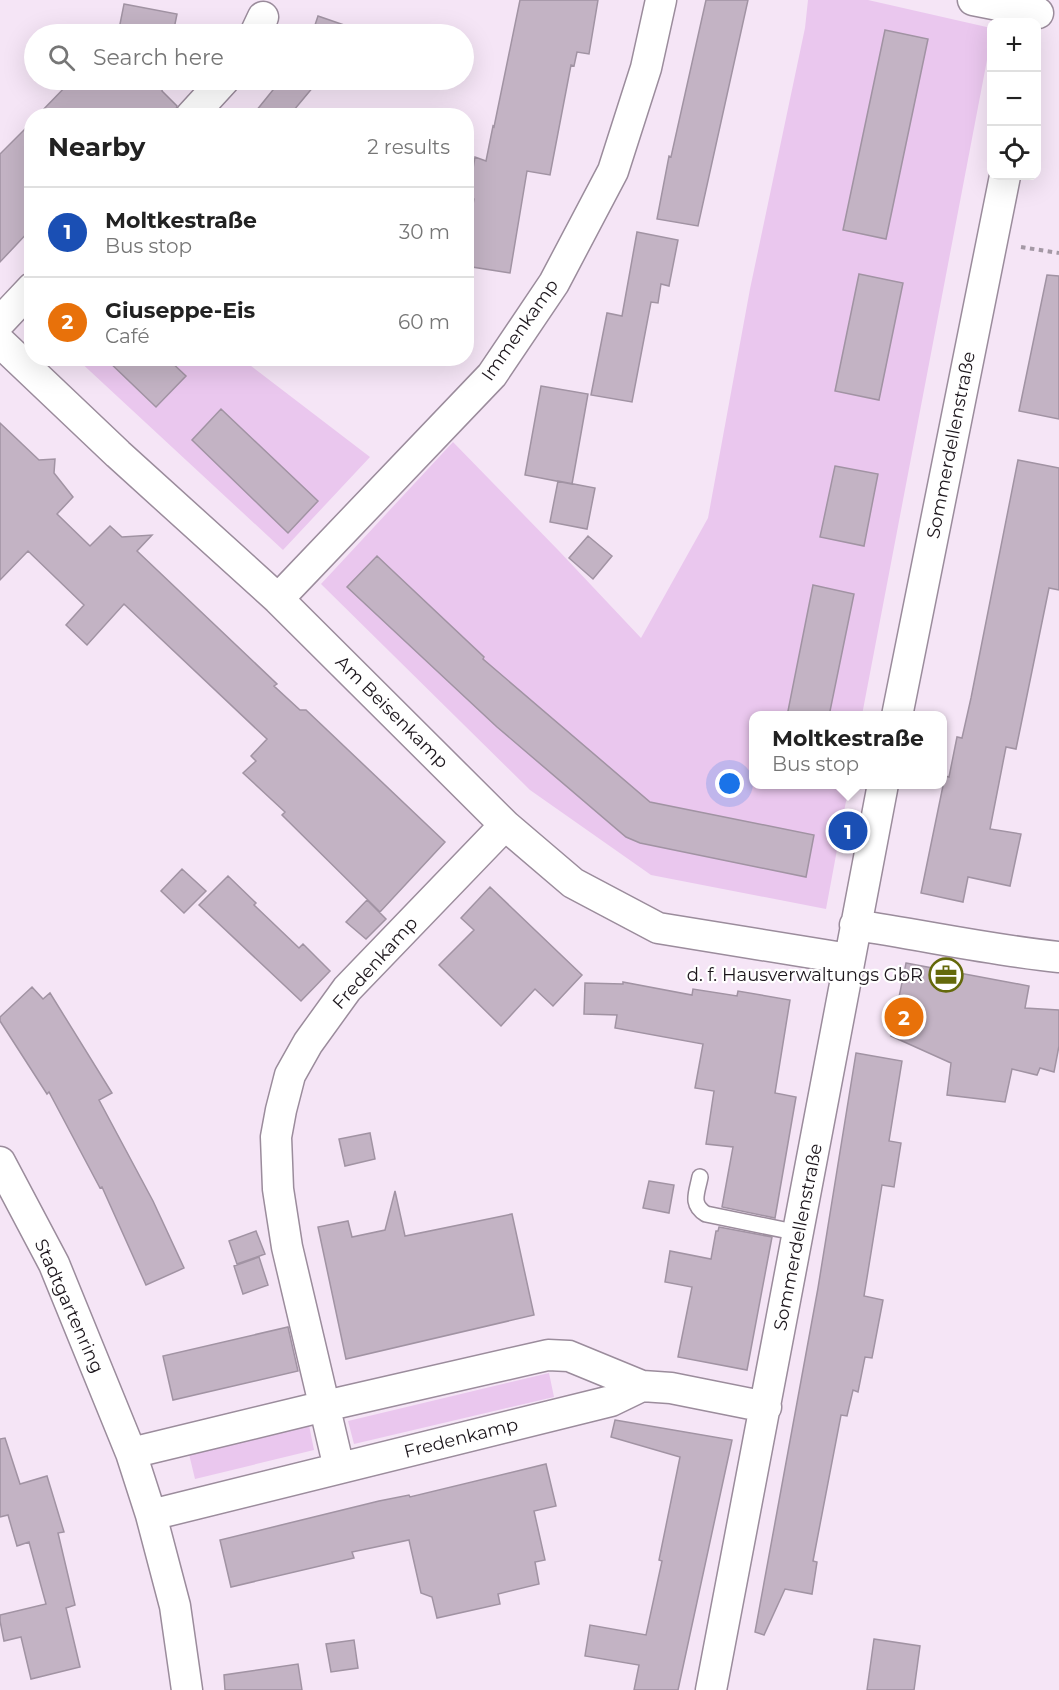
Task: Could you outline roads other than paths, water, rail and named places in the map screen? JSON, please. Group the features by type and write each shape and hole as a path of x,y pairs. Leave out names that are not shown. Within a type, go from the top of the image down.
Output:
{"street":[{"name":"Immenkamp","path":"278,599 492,375 554,283 613,171 646,68 661,0"},
{"path":"973,0 1038,12"},
{"path":"198,108 215,90"},
{"name":"Sommerdellenstraße","path":"898,711 1004,180"},
{"path":"0,321 24,296"},
{"name":"Am Beisenkamp","path":"0,342 24,365"},
{"name":"Am Beisenkamp","path":"25,366 118,454 278,599 505,825 573,883 658,928 849,959"},
{"name":"Sommerdellenstraße","path":"711,1690 882,789"},
{"name":"Fredenkamp","path":"505,825 347,989 308,1043 290,1076 281,1110 276,1137 278,1189 287,1247 339,1468 611,1401 642,1386"},
{"path":"855,925 1012,952 1059,957"},
{"name":"Stadtgartenring","path":"0,1162 54,1264 131,1453 151,1515 175,1606 187,1690"},
{"name":"Fredenkamp","path":"325,1406 548,1355 569,1356 642,1386 671,1388 766,1407"},
{"path":"131,1453 325,1406"},
{"path":"151,1515 339,1468"}],"lane":[{"path":"700,1177 695,1202 698,1209 706,1214 798,1233"}],"place":[{"name":"Moltkestraße","path":"848,831"},
{"name":"d. f. Hausverwaltungs GbR","path":"946,975"},
{"name":"Giuseppe-Eis","path":"904,1017"}]}
